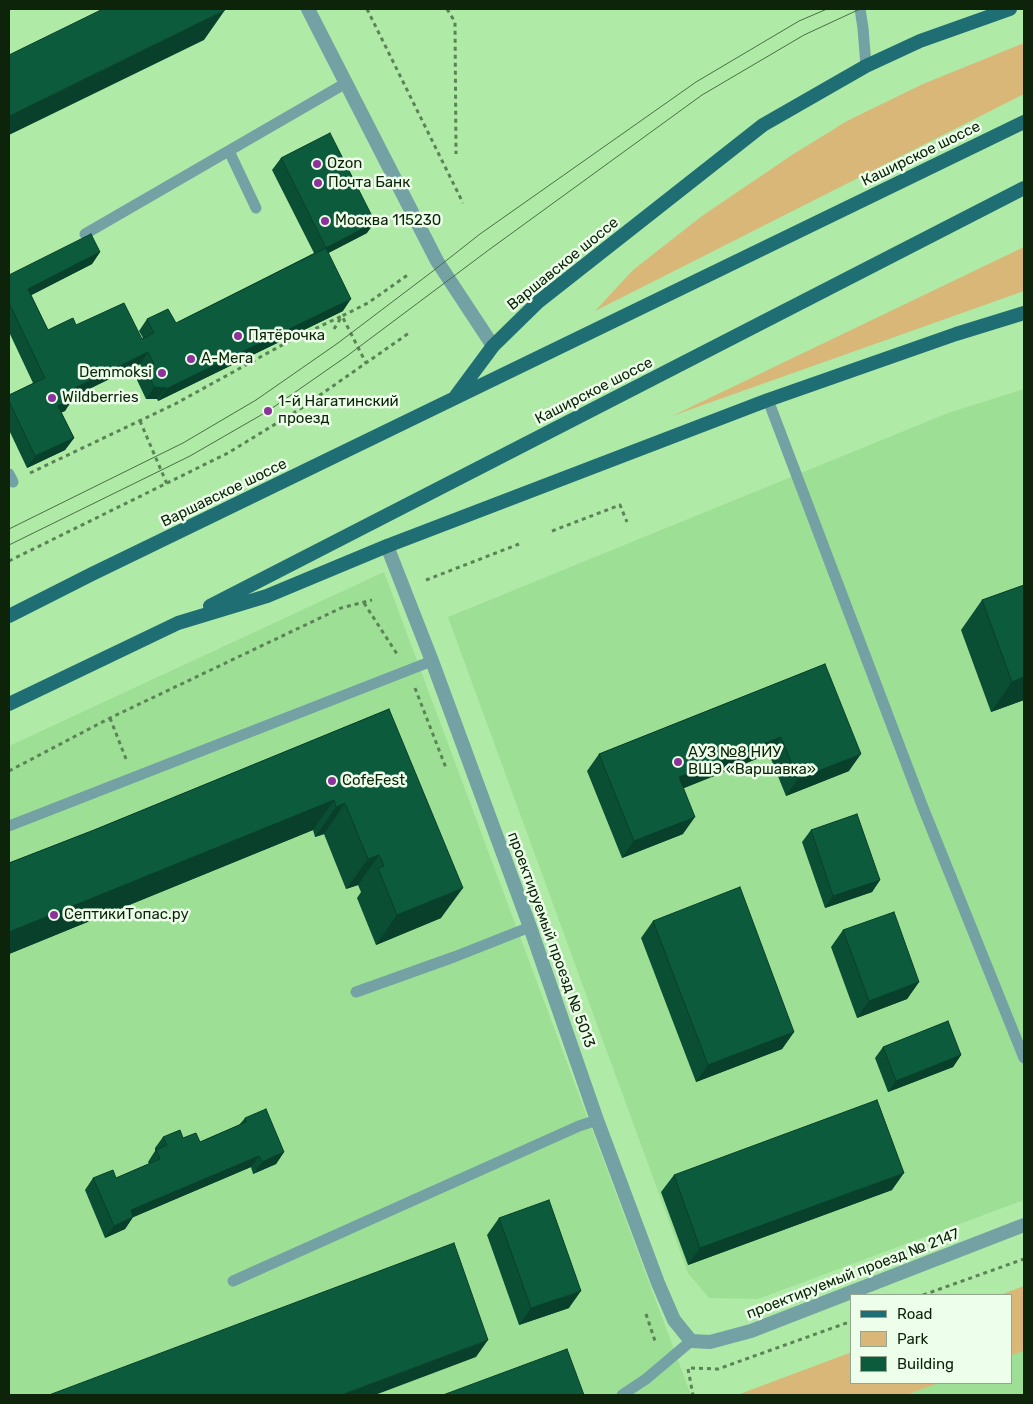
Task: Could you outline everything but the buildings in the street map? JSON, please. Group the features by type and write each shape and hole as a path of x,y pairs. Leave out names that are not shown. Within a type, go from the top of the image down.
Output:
{"main road":[{"name":"Варшавское шоссе","path":"9,616 454,399 493,346 538,302 763,125 866,66 920,41 1010,9"},
{"name":"Каширское шоссе","path":"454,399 1024,122"},
{"name":"Каширское шоссе","path":"178,623 1024,188"},
{"path":"9,704 178,623 267,596 387,546 768,400 956,334 1024,313"}],"street":[{"path":"308,9 437,261 493,346"},
{"name":"проектируемый проезд № 5013","path":"387,546 432,661 530,927 597,1120 658,1283 674,1320 691,1341"},
{"name":"проектируемый проезд № 2147","path":"691,1341 710,1342 751,1331 1024,1225"}],"lane":[{"path":"860,9 866,66"},
{"path":"86,234 346,83"},
{"path":"229,151 256,208"},
{"path":"768,400 919,796 1024,1058"},
{"path":"9,826 432,661"},
{"path":"356,992 454,957 530,927"},
{"path":"233,1281 579,1126 597,1120"},
{"path":"622,1395 646,1380 691,1341"}],"path":[{"path":"367,9 463,203"},
{"path":"447,9 455,22 456,154"},
{"path":"11,478 175,404 293,339 368,303 409,274"},
{"path":"334,329 342,316"},
{"path":"342,316 366,363"},
{"path":"9,561 235,449 300,409 409,333"},
{"path":"140,421 167,484"},
{"path":"552,531 620,505 627,522"},
{"path":"426,580 519,544"},
{"path":"9,770 110,718 342,608 372,600"},
{"path":"110,718 120,743"},
{"path":"926,1294 1024,1259"},
{"path":"688,1368 693,1395"}],"shaded area":[{"path":"1024,389 1024,1200 758,1299 709,1298 688,1273 448,617 948,413"},
{"path":"384,572 691,1395 9,1395 9,746"},
{"path":"1024,1310 1024,1395 807,1395 850,1384 1013,1384 1013,1315"}],"green space":[{"path":"1024,43 1024,94 595,311 633,270 702,216 792,155 847,121 923,84"},
{"path":"1024,247 1024,291 672,416"},
{"path":"1024,1286 1024,1351 1013,1355 1013,1294 1003,1294"},
{"path":"850,1353 850,1384 936,1384 906,1395 737,1395"}],"tram line":[{"path":"9,529 183,443 256,400 338,343 480,234 696,82 799,21 827,9"},
{"path":"9,545 190,456 268,411 347,356 490,249 702,95 804,35 860,9"}],"place":[{"name":"Ozon","path":"317,164"},
{"name":"Почта Банк","path":"318,183"},
{"name":"Москва 115230","path":"325,221"},
{"name":"Пятёрочка","path":"238,336"},
{"name":"А-Мега","path":"191,359"},
{"name":"Demmoksi","path":"162,373"},
{"name":"Wildberries","path":"52,398"},
{"name":"1-й Нагатинский проезд","path":"268,411"},
{"name":"АУЗ №8 НИУ ВШЭ «Варшавка»","path":"678,762"},
{"name":"CofeFest","path":"332,781"},
{"name":"СептикиТопас.ру","path":"54,915"}]}
